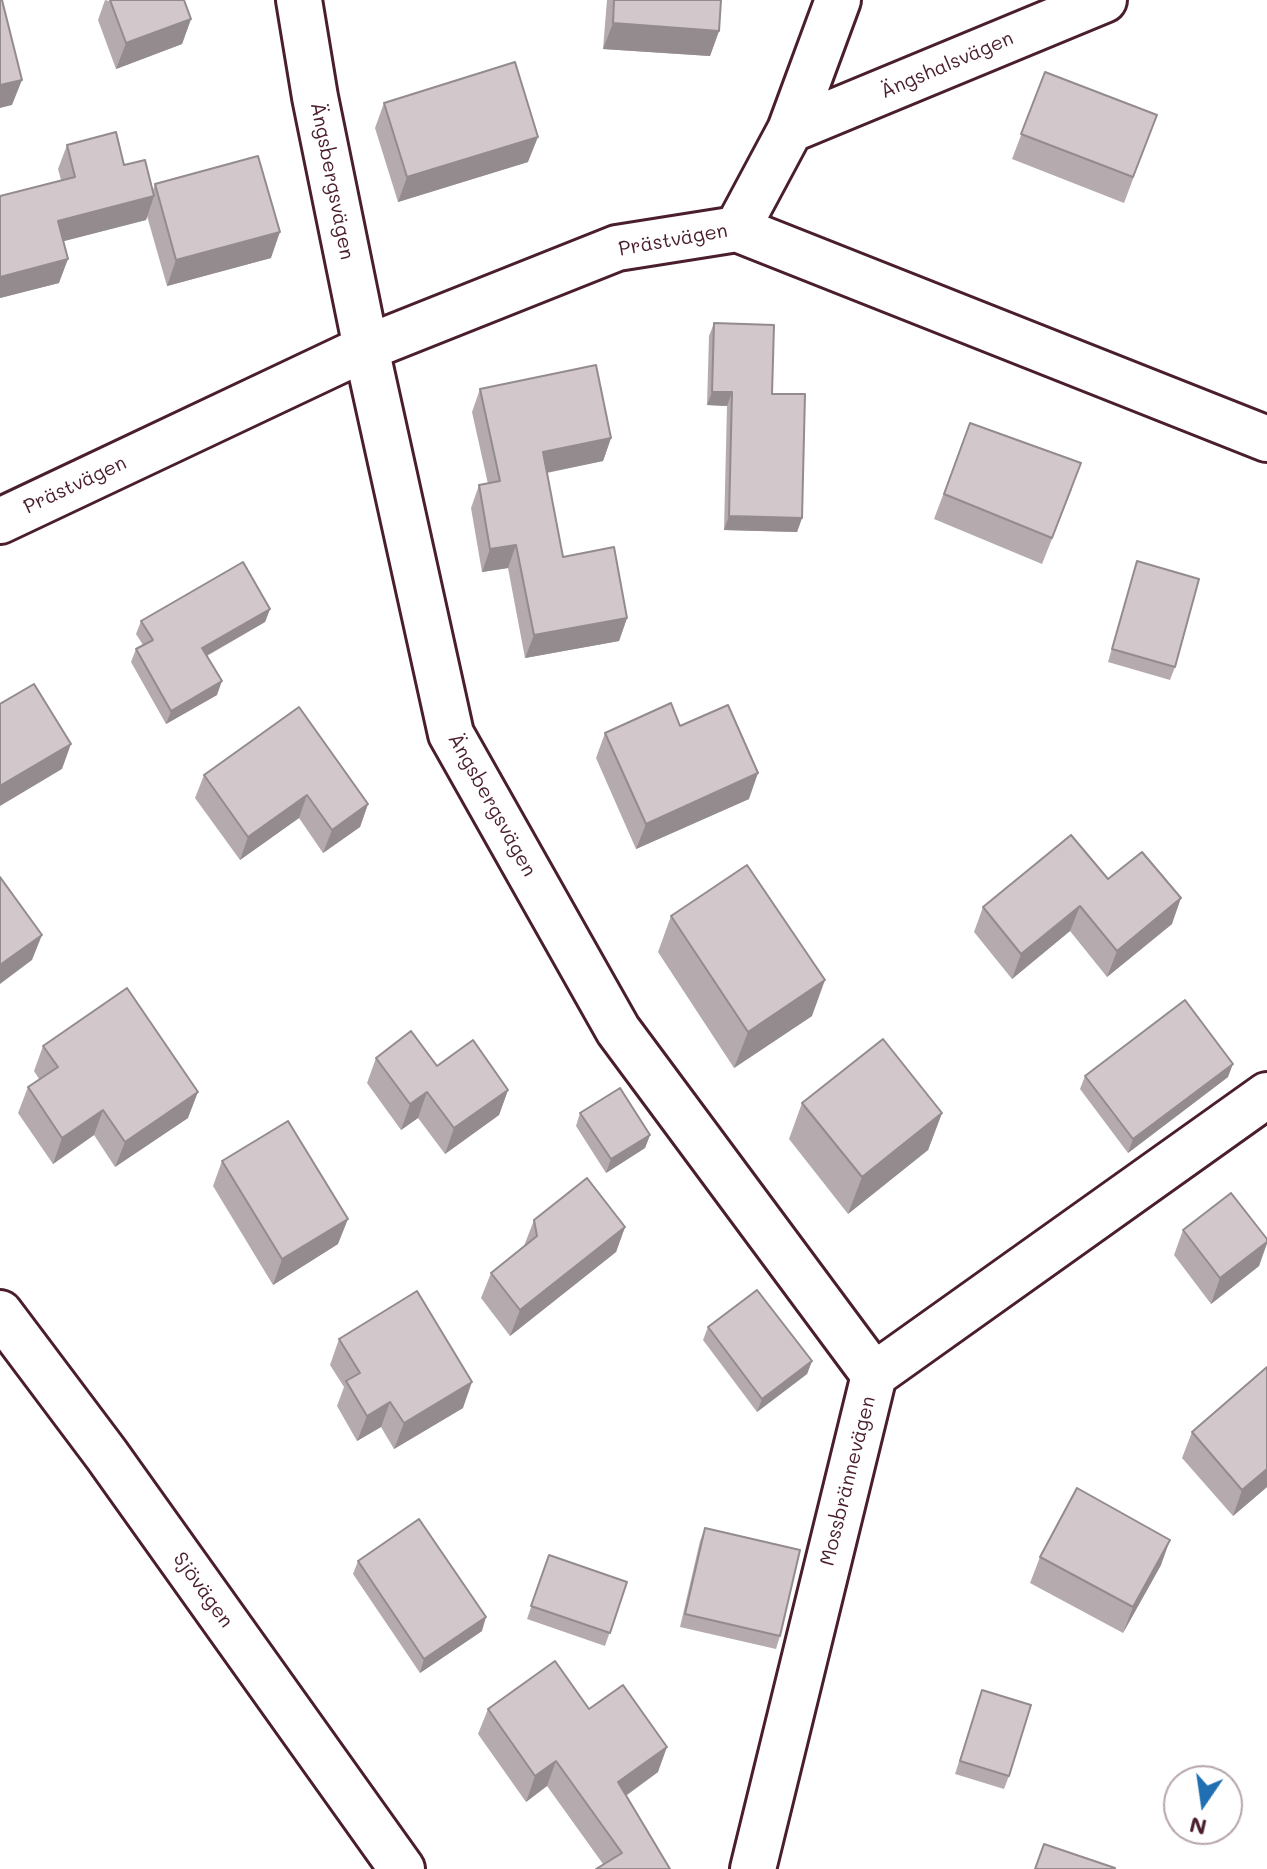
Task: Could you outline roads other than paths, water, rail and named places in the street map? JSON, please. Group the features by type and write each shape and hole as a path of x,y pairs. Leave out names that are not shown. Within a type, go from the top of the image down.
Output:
{"street":[{"name":"Ängsbergsvägen","path":"299,0 315,97 366,348 451,734 618,1030 874,1375"},
{"path":"737,229 790,130 838,0"},
{"name":"Ängshalsvägen","path":"790,130 1104,0"},
{"name":"Prästvägen","path":"0,521 366,348 617,248 737,229 1267,439"},
{"name":"Mossbrännevägen","path":"753,1869 874,1375 1267,1095"},
{"name":"Sjövägen","path":"0,1313 106,1454 402,1869"}]}
